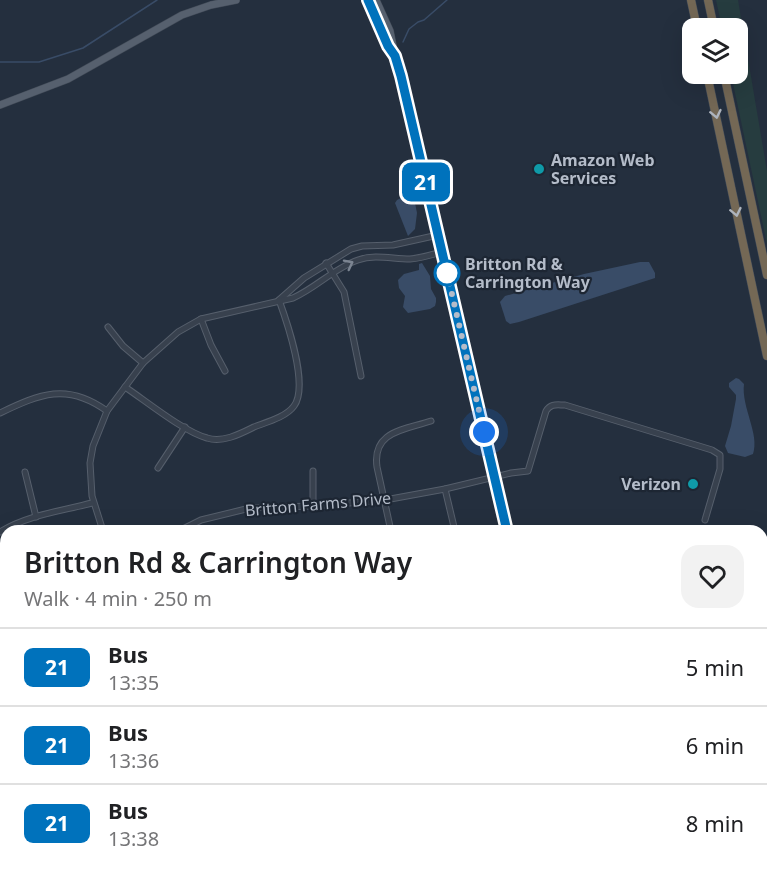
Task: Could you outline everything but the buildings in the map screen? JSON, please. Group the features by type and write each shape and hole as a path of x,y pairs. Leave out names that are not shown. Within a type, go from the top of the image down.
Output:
{"highway":[{"path":"691,0 695,18"},
{"path":"708,0 712,18"},
{"path":"709,84 767,356"},
{"path":"726,84 767,275"}],"main road":[{"path":"0,105 68,79 195,9 237,0"},
{"path":"368,0 388,46 395,56"},
{"path":"376,0 390,32 506,525"}],"street":[{"path":"279,300 326,263 351,249 362,246 393,245 438,234"},
{"path":"101,525 92,503 90,464 93,446 107,411 143,363 178,332 201,319 293,298 306,292 349,263 369,257 417,258 442,252"},
{"path":"326,263 344,292 348,304 361,376"},
{"path":"125,387 207,439 224,440 284,414 294,407 299,397 300,385 292,337 279,300"},
{"path":"201,319 211,345 225,370"},
{"path":"108,327 123,346 143,363"},
{"path":"0,413 37,396 58,393 82,397 107,411"},
{"name":"Britton Farms Drive","path":"191,525 201,520 250,508 385,500 528,471 546,411 550,406 565,405 712,450 720,455 720,469 705,520"},
{"path":"391,525 376,459 379,445 389,435 431,422"},
{"path":"158,468 185,427"},
{"path":"313,471 313,506"},
{"path":"25,472 36,517"},
{"path":"445,489 454,525"},
{"path":"12,525 92,503"}],"green space":[{"path":"716,0 738,0 741,18 720,18"},
{"path":"748,59 767,171 767,244 733,84 748,84"}],"water":[{"path":"407,195 414,198 417,213 415,229 408,236 395,203"},
{"path":"649,262 655,278 519,322 510,324 506,321 500,302 505,296 584,274"},
{"path":"422,263 430,276 431,289 436,298 435,306 408,313 403,307 405,296 399,288 398,280 404,274 419,270 419,264"},
{"path":"736,378 744,384 745,402 754,438 753,454 745,457 728,453 725,446 736,399 729,383"}],"waterway":[{"path":"0,62 39,62 83,48 157,0"},
{"path":"403,42 409,29 424,20 447,0"}],"bus line":[{"name":"21","path":"368,0 388,46 395,56 401,76 506,525"}],"place":[{"name":"Amazon Web Services","path":"539,169"},
{"name":"Britton Rd & Carrington Way","path":"447,273"},
{"name":"Verizon","path":"693,484"}],"route":[{"path":"447,273 484,432"}]}
